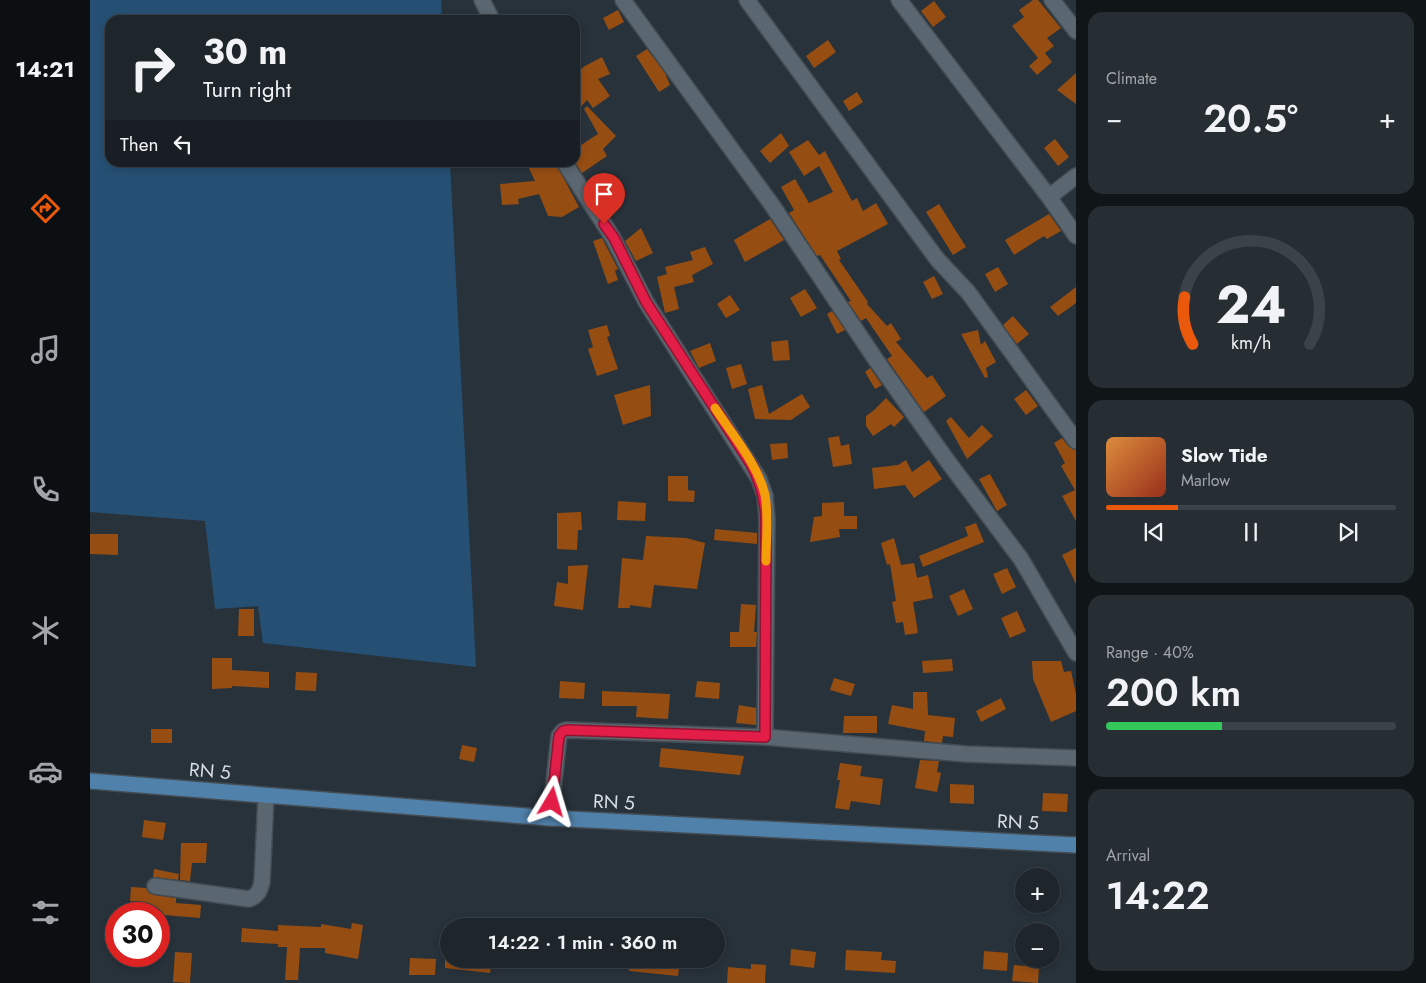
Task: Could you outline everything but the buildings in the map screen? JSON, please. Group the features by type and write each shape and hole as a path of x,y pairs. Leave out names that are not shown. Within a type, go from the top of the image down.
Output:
{"main road":[{"name":"RN 5","path":"90,782 550,818 1076,846"}],"street":[{"path":"482,0 490,15"},
{"path":"623,0 772,205 876,360 946,459 1021,559 1076,653"},
{"path":"747,0 937,259 968,292 1076,441"},
{"path":"899,0 1076,236"},
{"path":"1052,0 1076,31"},
{"path":"567,167 614,238 646,302 760,479 765,496 766,518 765,737"},
{"path":"1049,198 1076,176"},
{"path":"550,818 559,736 563,731 567,730 765,737 966,754 1076,758"},
{"path":"155,886 249,899 255,897 260,891 262,882 266,796"}],"shaded area":[{"path":"90,0 441,0 442,15 105,15 105,167 450,167 476,667 263,643 258,606 215,609 205,521 90,512"}],"slow traffic":[{"path":"715,408 760,479 766,507 766,561"}],"route":[{"path":"552,802 559,736 563,731 765,737 766,518 765,496 760,479 646,302 614,238 604,224"}]}
